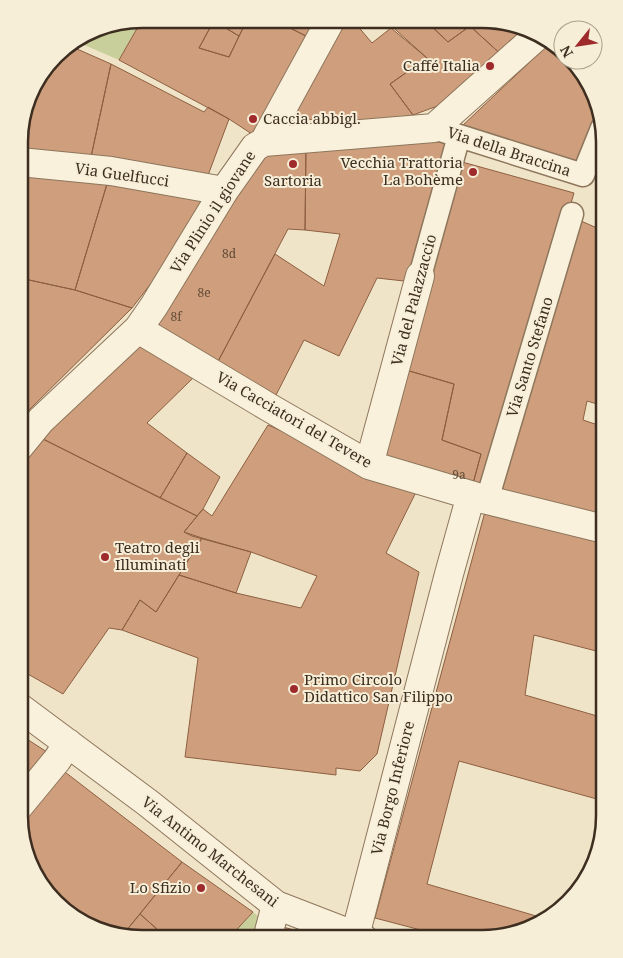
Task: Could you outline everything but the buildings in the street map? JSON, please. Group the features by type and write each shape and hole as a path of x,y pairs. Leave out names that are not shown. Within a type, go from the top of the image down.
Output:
{"street":[{"path":"264,142 326,28"},
{"path":"447,132 533,40"},
{"name":"Via Plinio il giovane","path":"30,417 138,329 224,191 255,147 264,142 447,132"},
{"name":"Via Guelfucci","path":"28,163 111,171 224,191"},
{"name":"Via del Palazzaccio","path":"369,465 420,276"},
{"name":"Via Cacciatori del Tevere","path":"138,329 369,465 479,497 595,527"},
{"name":"Via Borgo Inferiore","path":"362,930 448,574 479,497"},
{"name":"Via Antimo Marchesani","path":"28,714 148,803 276,905 340,930"},
{"path":"28,795 57,760 68,743"},
{"path":"269,930 276,905"}],"lane":[{"name":"Via della Braccina","path":"447,132 584,175 596,144"},
{"name":"Via del Palazzaccio","path":"420,276 447,132"},
{"name":"Via Santo Stefano","path":"479,497 572,214"}],"green space":[{"path":"137,28 119,60 82,44 112,31"},
{"path":"253,912 262,919 259,930 236,930"}],"place":[{"name":"Caffé Italia","path":"490,66"},
{"name":"Caccia abbigl.","path":"253,119"},
{"name":"Sartoria","path":"293,164"},
{"name":"Vecchia Trattoria La Bohème","path":"473,172"},
{"name":"Teatro degli Illuminati","path":"105,557"},
{"name":"Primo Circolo Didattico San Filippo","path":"294,689"},
{"name":"Lo Sfizio","path":"201,888"}]}
